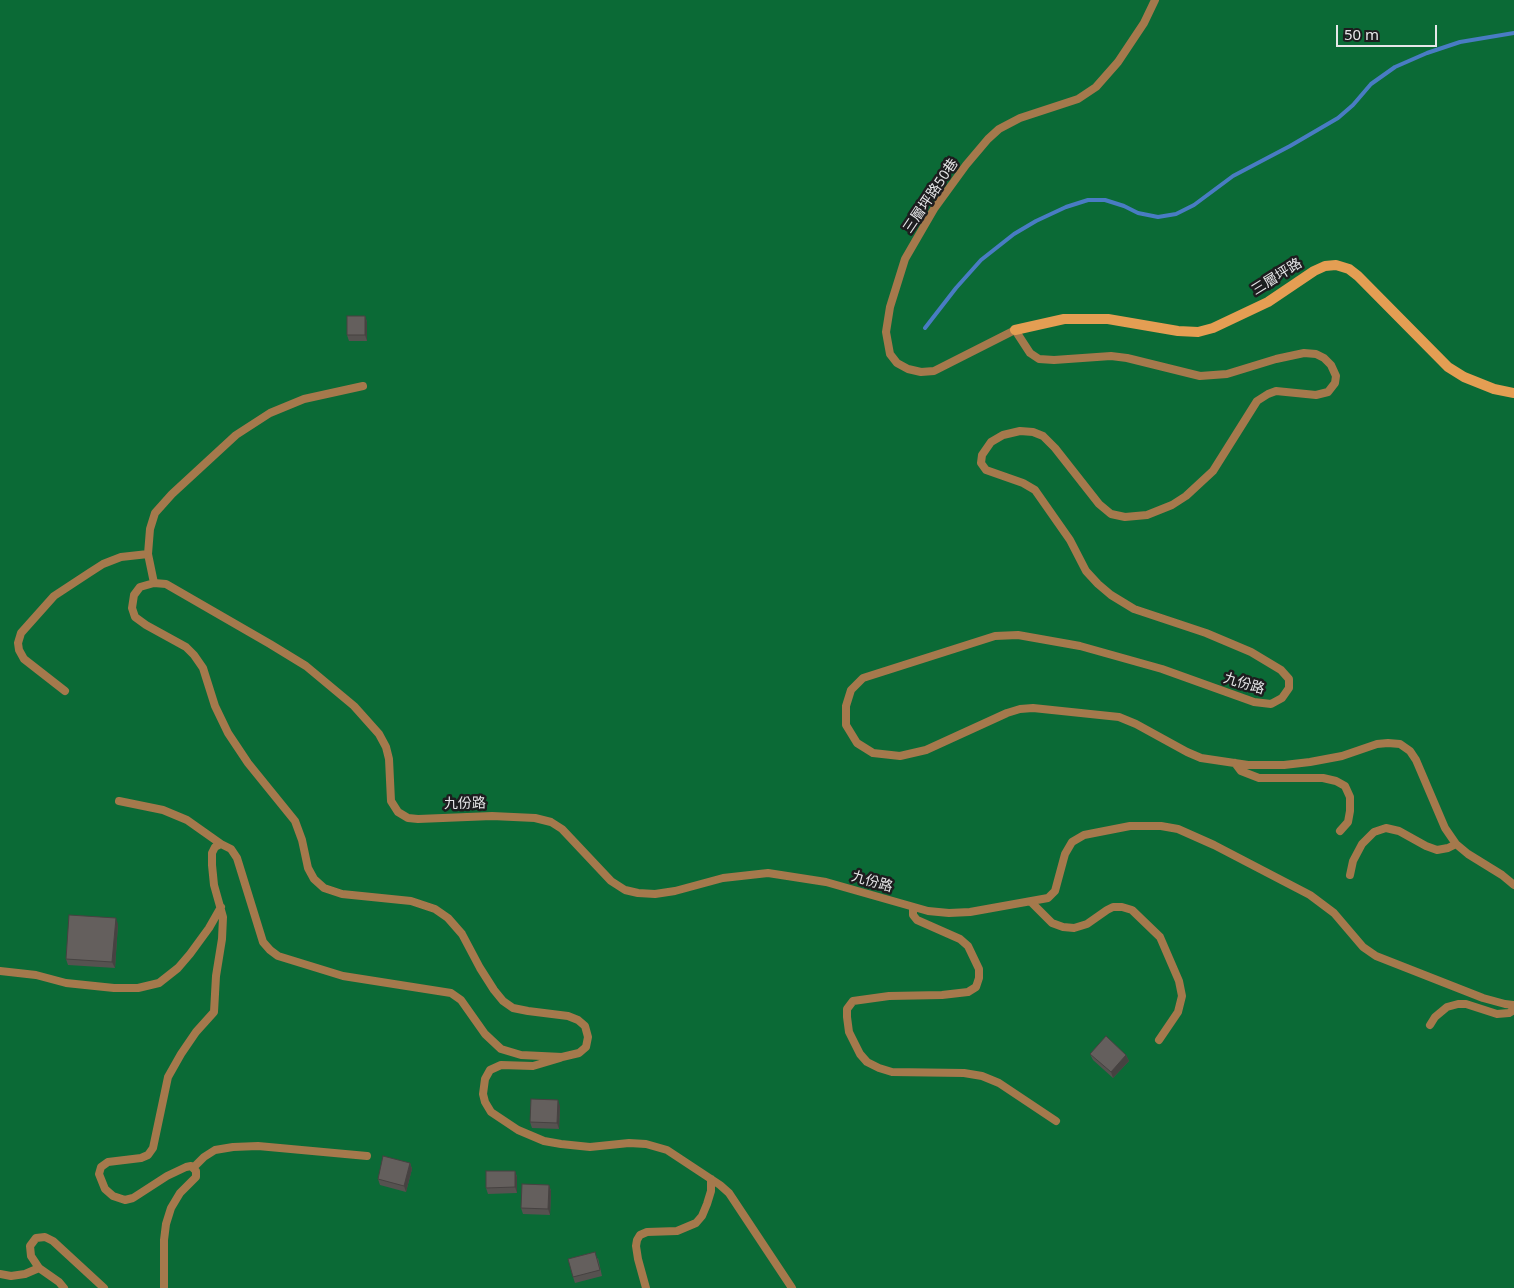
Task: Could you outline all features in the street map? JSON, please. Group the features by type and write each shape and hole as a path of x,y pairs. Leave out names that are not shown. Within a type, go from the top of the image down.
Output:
{"street":[{"name":"三層坪路","path":"1016,330 1064,319 1108,320 1178,331 1198,332 1213,328 1268,302 1314,271 1325,266 1336,265 1349,269 1358,276 1448,368 1464,377 1494,389 1514,393"}],"lane":[{"name":"三層坪路50巷","path":"1016,330 934,371 920,372 908,369 897,363 890,354 886,332 890,307 904,259 934,209 966,165 988,139 999,129 1020,118 1078,99 1096,87 1118,62 1144,23 1155,0"},
{"name":"九份路","path":"1016,330 1030,353 1039,359 1047,360 1111,356 1127,358 1200,376 1227,374 1276,359 1304,353 1316,354 1324,358 1331,365 1336,376 1335,383 1328,392 1316,395 1276,391 1257,401 1212,470 1186,496 1172,505 1147,515 1125,518 1111,514 1099,504 1055,448 1043,436 1033,432 1020,431 1003,435 990,442 982,455 981,463 986,470 1024,483 1035,490 1070,540 1086,571 1111,595 1134,609 1206,633 1251,652 1281,670 1289,679 1289,688 1282,698 1271,704 1254,702 1162,669 1080,646 1018,635 994,636 863,678 851,690 846,706 846,725 857,743 874,753 900,756 926,750 1007,713 1033,708 1119,717 1143,727 1201,758 1234,764 1284,765 1310,762 1342,756 1377,744 1400,744 1410,751 1416,760 1445,828 1456,844 1514,885"},
{"path":"363,386 304,399 270,414 236,435 172,494 155,512 150,529 148,554 154,583 140,587 134,595 132,608 135,616 146,625 186,647 203,668 215,706 228,733 248,763 295,821 302,840 308,868 314,880 324,888 342,894 411,901 435,909 448,918 462,934 494,990 513,1008 528,1012 568,1016 578,1020 585,1026 588,1037 586,1047 579,1053 534,1066 501,1065 490,1070 485,1080 483,1094 485,1102 492,1112 518,1130 544,1141 590,1147 629,1143 658,1146 667,1150 729,1193 792,1288"},
{"path":"65,691 24,659 19,650 18,643 21,633 54,596 89,573 121,557 148,554"},
{"name":"九份路","path":"154,583 166,584 278,648 306,666 354,706 379,734 386,747 389,758 391,801 398,812 408,818 418,819 492,816 535,818 551,822 562,829 611,881 625,890 638,893 675,891 723,878 768,873 826,882 928,911 970,912 1048,898 1055,891 1065,854 1072,842 1084,836 1130,826 1161,826 1178,829 1214,844 1323,903 1363,947 1376,956 1483,998 1514,1005"},
{"path":"1234,764 1241,771 1259,778 1323,778 1336,781 1345,786 1350,797 1350,811 1348,822 1340,831"},
{"path":"119,801 163,810 187,820 231,849 236,858 262,942 274,953 343,976 451,993 461,1000 485,1034 501,1049 521,1056 567,1056"},
{"path":"1350,875 1353,861 1362,844 1374,832 1386,828 1399,831 1426,846 1438,850 1456,844"},
{"path":"194,1168 186,1167 167,1176 133,1198 125,1200 112,1196 105,1189 99,1174 101,1167 108,1162 141,1158 148,1155 153,1148 168,1077 196,1032 214,1012 216,976 222,939 222,917 214,885 212,853 215,847 221,844"},
{"path":"1031,902 1052,923 1063,928 1074,928 1087,924 1113,907 1122,907 1132,910 1160,937 1179,981 1182,996 1178,1012 1159,1040"},
{"path":"0,971 36,975 66,983 114,988 138,988 159,983 178,968 190,954 209,928 221,907"},
{"path":"913,907 913,915 918,920 960,938 968,946 979,968 980,978 976,987 968,992 942,995 889,996 853,1001 847,1009 846,1017 849,1032 860,1054 867,1062 892,1072 964,1073 982,1076 999,1083 1056,1121"},
{"path":"1430,1025 1436,1016 1448,1007 1458,1004 1466,1004 1497,1014 1509,1013 1514,1010"},
{"path":"194,1168 204,1157 216,1150 258,1146 367,1156"},
{"path":"164,1288 166,1224 171,1208 180,1193 196,1177 194,1168"},
{"path":"646,1288 638,1259 637,1240 640,1235 648,1232 677,1230 696,1224 707,1204 711,1191 711,1179"},
{"path":"64,1288 59,1282 39,1268 31,1256 30,1246 36,1238 45,1237 53,1241 104,1288"},
{"path":"0,1274 11,1276 25,1274 39,1268"}],"green space":[{"path":"0,0 1514,0 1514,1288 0,1288"}],"building":[{"path":"347,316 365,316 365,335 347,335"},
{"path":"69,915 116,918 112,962 66,959"},
{"path":"1106,1036 1126,1055 1111,1072 1090,1054"},
{"path":"531,1099 558,1100 557,1123 530,1122"},
{"path":"383,1156 410,1163 404,1186 378,1179"},
{"path":"486,1171 515,1171 515,1187 486,1188"},
{"path":"522,1184 549,1185 548,1209 521,1208"},
{"path":"595,1252 600,1270 573,1277 568,1259"}],"waterway":[{"path":"925,328 981,260 1014,234 1036,221 1066,207 1088,200 1105,200 1138,213 1158,217 1176,214 1194,205 1233,176 1338,118 1353,105 1371,84 1395,67 1427,53 1460,42 1514,33"}]}
